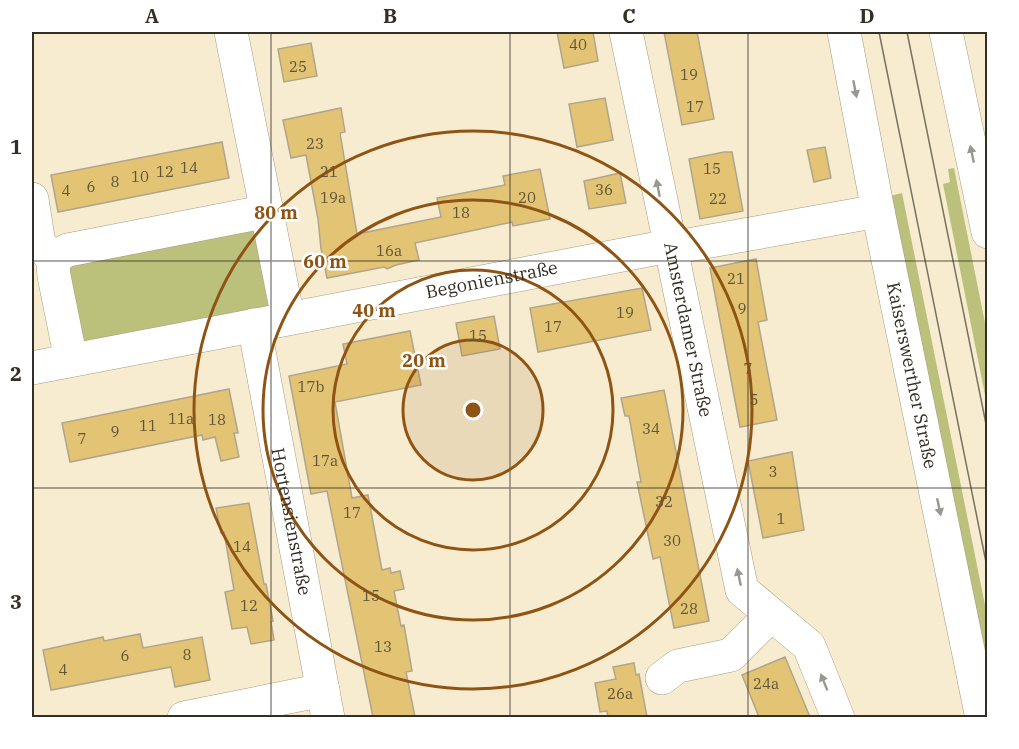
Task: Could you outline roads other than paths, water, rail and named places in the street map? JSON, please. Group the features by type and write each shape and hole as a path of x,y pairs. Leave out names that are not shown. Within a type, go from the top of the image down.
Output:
{"street":[{"path":"231,32 288,318"},
{"name":"Amsterdamer Straße","path":"626,32 742,590 809,646 838,717"},
{"name":"Kaiserswerther Straße","path":"844,32 878,211 982,717"},
{"path":"946,32 984,196 987,232"},
{"path":"32,200 39,244 55,260"},
{"name":"Begonienstraße","path":"32,368 669,246 688,245 878,211"},
{"path":"70,360 54,276 55,260 58,255 68,250 268,212"},
{"name":"Hortensienstraße","path":"254,325 326,704"},
{"path":"662,678 678,666 731,655 771,615"},
{"path":"184,717 326,704"}],"tram line":[{"path":"879,32 988,572"},
{"path":"907,32 988,434"}]}
